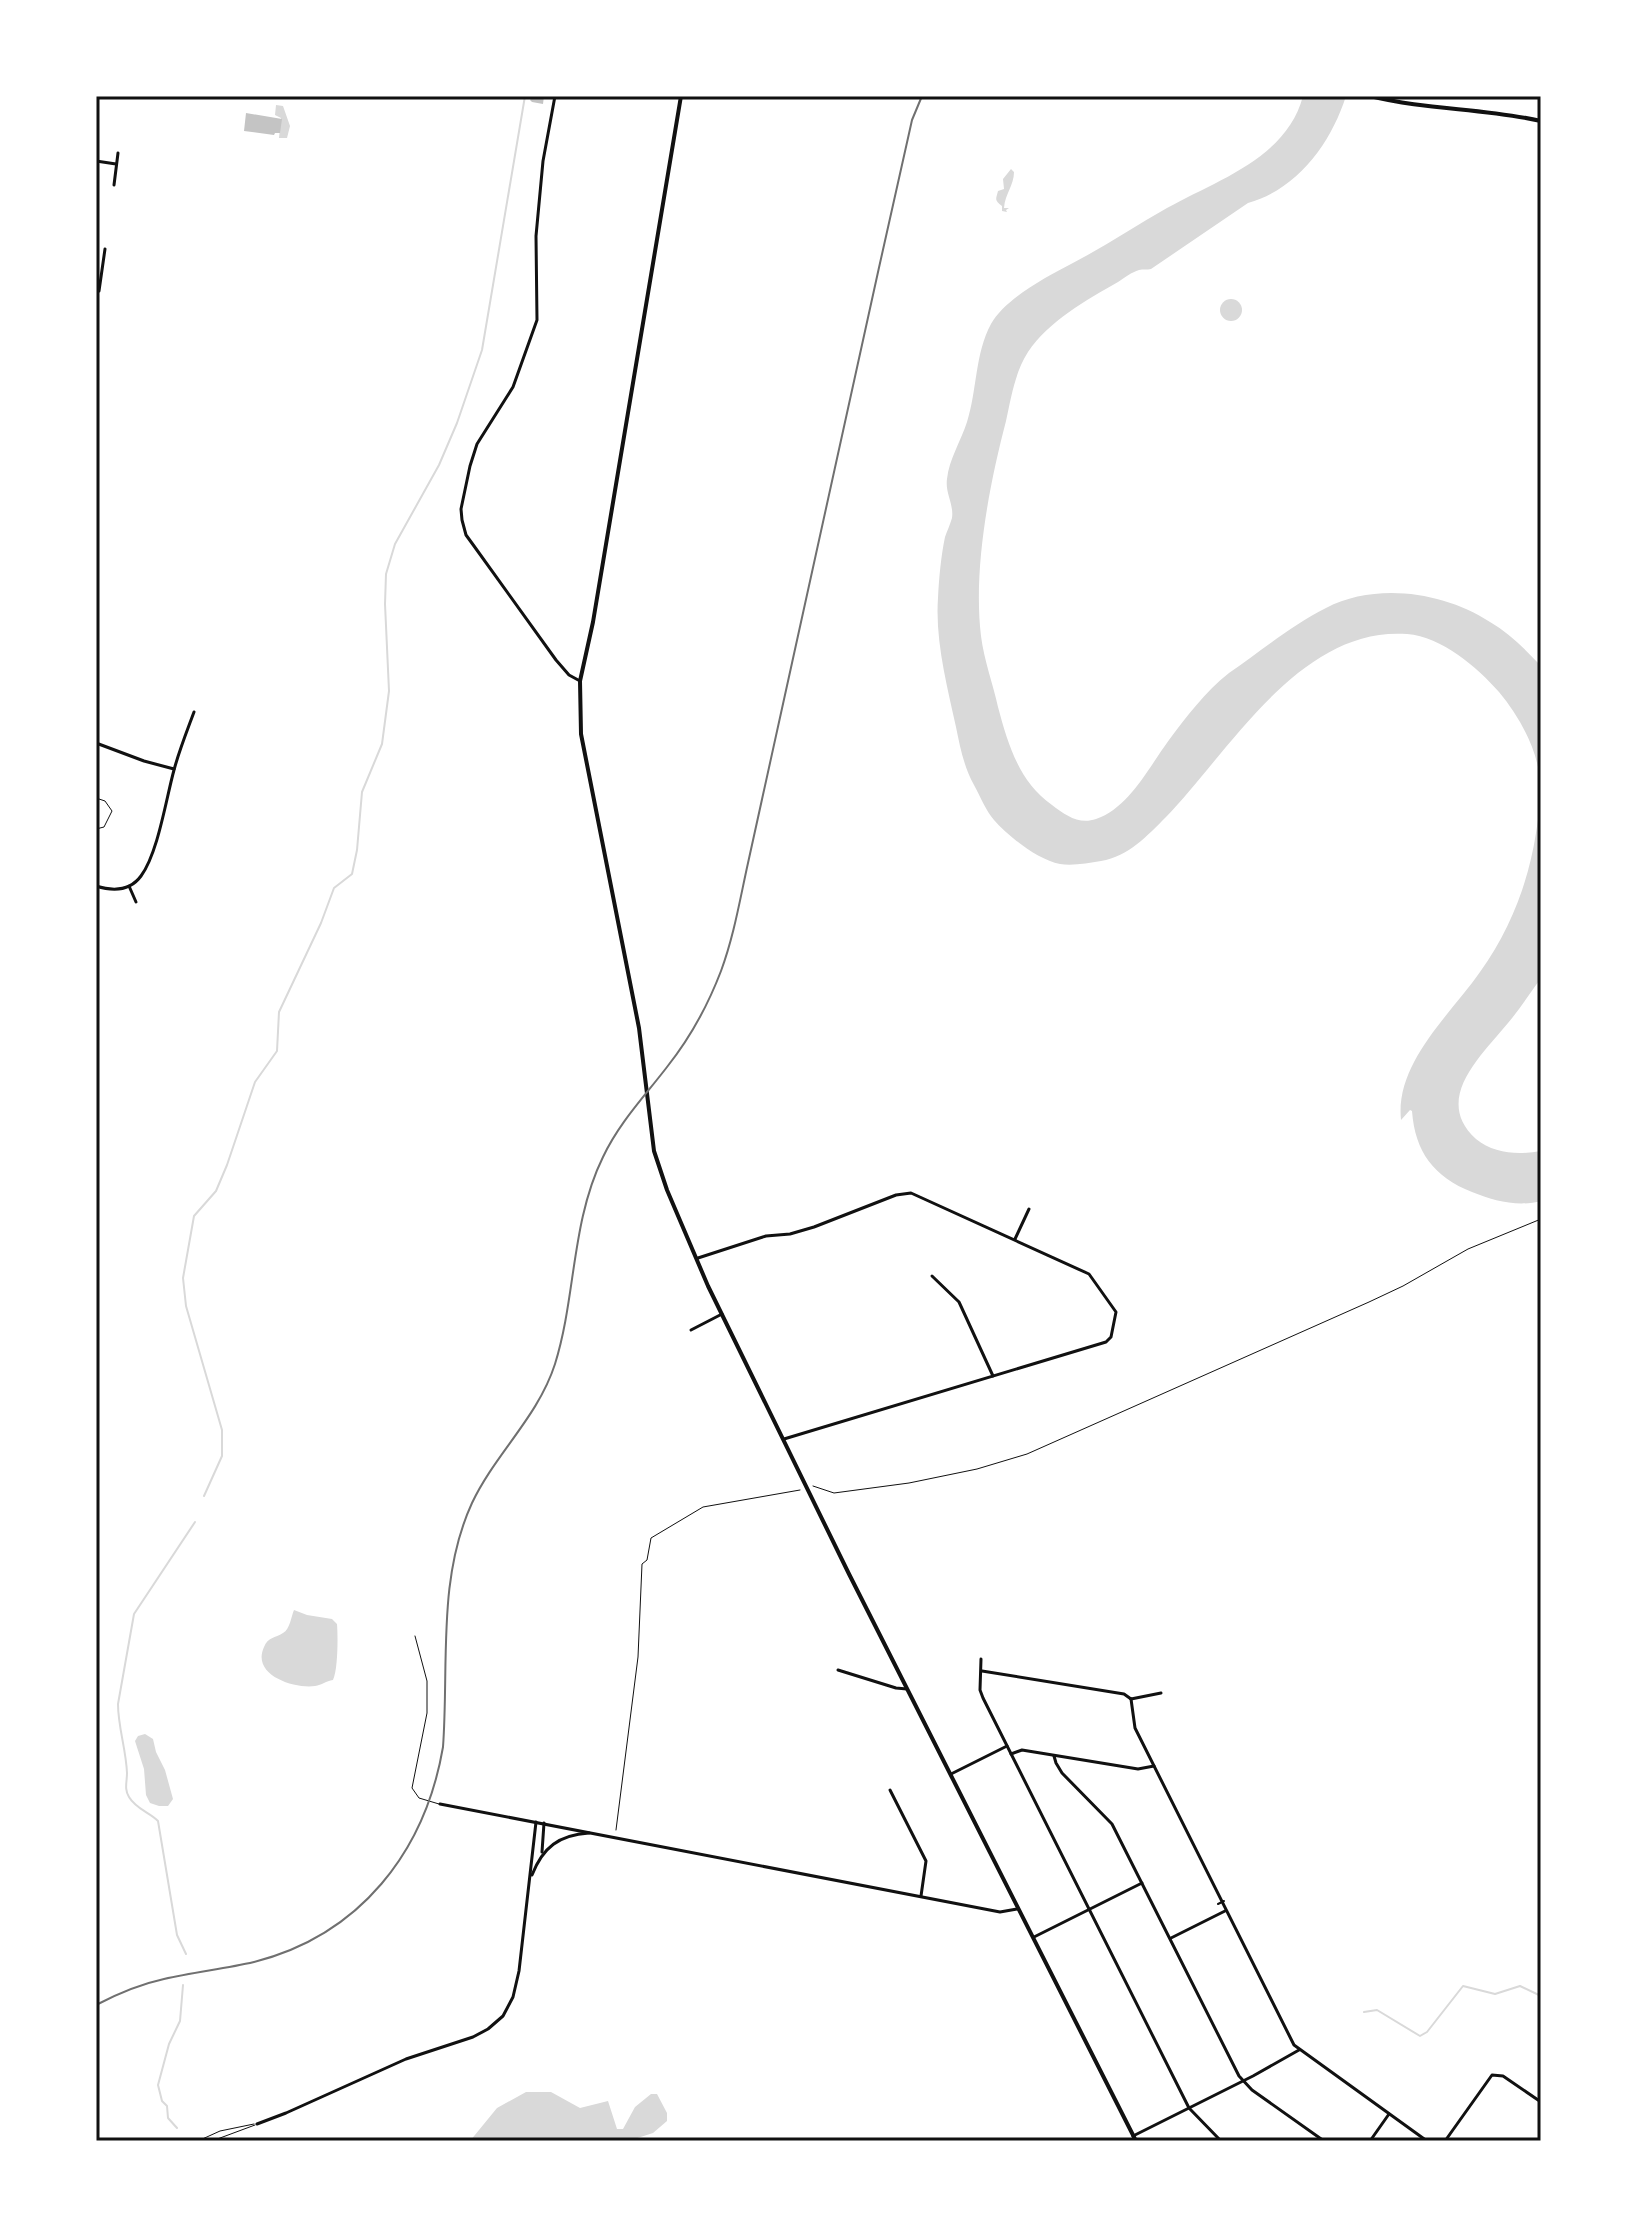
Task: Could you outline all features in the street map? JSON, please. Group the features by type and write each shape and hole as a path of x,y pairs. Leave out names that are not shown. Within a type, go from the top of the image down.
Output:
{"street":[{"path":"555,96 543,161 536,236 537,320 513,387 477,444 465,487 462,520 466,535 556,660 569,675 580,681"},
{"path":"681,96 592,631 580,681 581,734 639,1028 647,1108 657,1163 722,1314 1134,2139 1299,2050"},
{"path":"1370,96 1402,103 1497,112 1541,121"},
{"path":"114,185 118,153"},
{"path":"96,161 116,164"},
{"path":"99,291 105,249"},
{"path":"96,269 102,270"},
{"path":"96,886 111,890 129,886 141,876 160,827 174,769 194,712"},
{"path":"96,743 174,769"},
{"path":"129,886 136,902"},
{"path":"696,1259 766,1236 800,1231 903,1193 919,1196 1084,1271 1093,1278 1116,1312 1109,1340 784,1439"},
{"path":"1015,1239 1029,1209"},
{"path":"932,1276 959,1302 993,1376"},
{"path":"691,1330 722,1314"},
{"path":"981,1659 981,1694 1189,2108 1221,2141"},
{"path":"838,1670 907,1689"},
{"path":"981,1670 1124,1694 1131,1699 1161,1693"},
{"path":"1131,1699 1133,1725 1290,2038 1299,2050 1427,2141"},
{"path":"951,1774 1007,1746"},
{"path":"1011,1754 1022,1750 1138,1769 1154,1766"},
{"path":"1054,1756 1062,1773 1112,1824 1243,2081 1324,2141"},
{"path":"890,1790 926,1861 921,1896"},
{"path":"440,1804 1000,1912 1018,1908"},
{"path":"257,2124 406,2059 473,2037 497,2022 516,1987 536,1822"},
{"path":"529,1882 542,1853 544,1823"},
{"path":"533,1851 542,1853 563,1838 595,1833"},
{"path":"1032,1938 1142,1883"},
{"path":"1171,1938 1226,1910"},
{"path":"1445,2141 1488,2079 1495,2074 1510,2080 1541,2102"},
{"path":"1370,2141 1389,2114"}],"lane":[{"path":"96,798 105,801 112,811 104,827 96,829"},
{"path":"415,1636 427,1681 427,1713 412,1788 415,1796 440,1804"},
{"path":"198,2141 220,2131 257,2124"},
{"path":"212,2141 257,2124"}],"path":[{"path":"810,1486 834,1493 909,1483 977,1469 1027,1454 1369,1302 1468,1249 1541,1219"},
{"path":"615,1837 638,1657 642,1564 647,1560 651,1538 703,1507 803,1489"}],"shaded area":[{"path":"1303,96 1346,96 1322,147 1297,175 1282,187 1248,203 1151,269 1134,272 1081,304 1046,331 1024,360 1012,394 994,473 984,528 979,583 984,654 1016,761 1041,796 1067,815 1090,821 1108,814 1137,786 1204,696 1229,673 1326,608 1366,595 1410,594 1472,612 1497,626 1541,666 1541,795 1537,761 1529,740 1519,720 1490,682 1446,647 1420,636 1369,637 1333,650 1301,671 1270,698 1166,817 1129,850 1101,861 1075,864 1051,862 1024,847 991,816 983,803 965,764 940,646 939,583 945,537 952,518 947,479 967,422 982,347 997,315 1016,297 1167,208 1248,165 1282,136 1295,117"},
{"path":"276,105 283,106 290,126 287,138 279,138 281,118 275,115"},
{"path":"1011,169 1014,177 1004,208 1009,208 1007,212 1002,211 996,198 998,191 1004,189 1003,179"},
{"path":"1231,299 1239,302 1242,310 1239,318 1231,321 1223,318 1220,310 1223,302"},
{"path":"1541,795 1541,978 1475,1063 1460,1093 1459,1108 1464,1124 1483,1144 1507,1152 1541,1151 1541,1201 1524,1203 1480,1195 1437,1171 1417,1139 1412,1111 1401,1120 1401,1099 1415,1059 1480,972 1509,923 1533,852"},
{"path":"294,1610 332,1619 337,1624 337,1661 333,1680 315,1686 296,1685 277,1678 264,1665 264,1647 270,1639 285,1631"},
{"path":"145,1734 153,1739 165,1770 173,1799 168,1806 150,1803 146,1795 144,1769 135,1741"},
{"path":"526,2092 551,2092 580,2108 608,2101 617,2129 623,2129 635,2107 651,2094 657,2094 667,2113 667,2121 653,2133 628,2141 470,2141 497,2108"}],"building":[{"path":"533,96 544,96 543,104 530,100"},
{"path":"246,113 282,119 280,133 244,131"}],"waterway":[{"path":"204,1496 222,1456 222,1430 186,1306 183,1278 194,1216 216,1191 255,1082 277,1051 279,1012 334,888 352,874 362,792 382,744 389,691 386,574 395,544 439,465 482,350 525,96"},
{"path":"186,1954 177,1935 158,1821 135,1805 127,1791 118,1704 134,1614 195,1522"},
{"path":"177,2128 168,2118 167,2106 162,2101 158,2085 169,2044 180,2021 183,1985"},
{"path":"1364,2012 1377,2010 1420,2036 1427,2032 1463,1986 1495,1994 1520,1986 1541,1996"}],"railway":[{"path":"96,2005 155,1981 254,1962 292,1949 326,1932 356,1910 382,1884 421,1821 443,1747 449,1592 461,1532 481,1485 538,1401 555,1364 585,1207 603,1157 624,1121 691,1033 716,984 730,944 912,120 922,96"}]}
